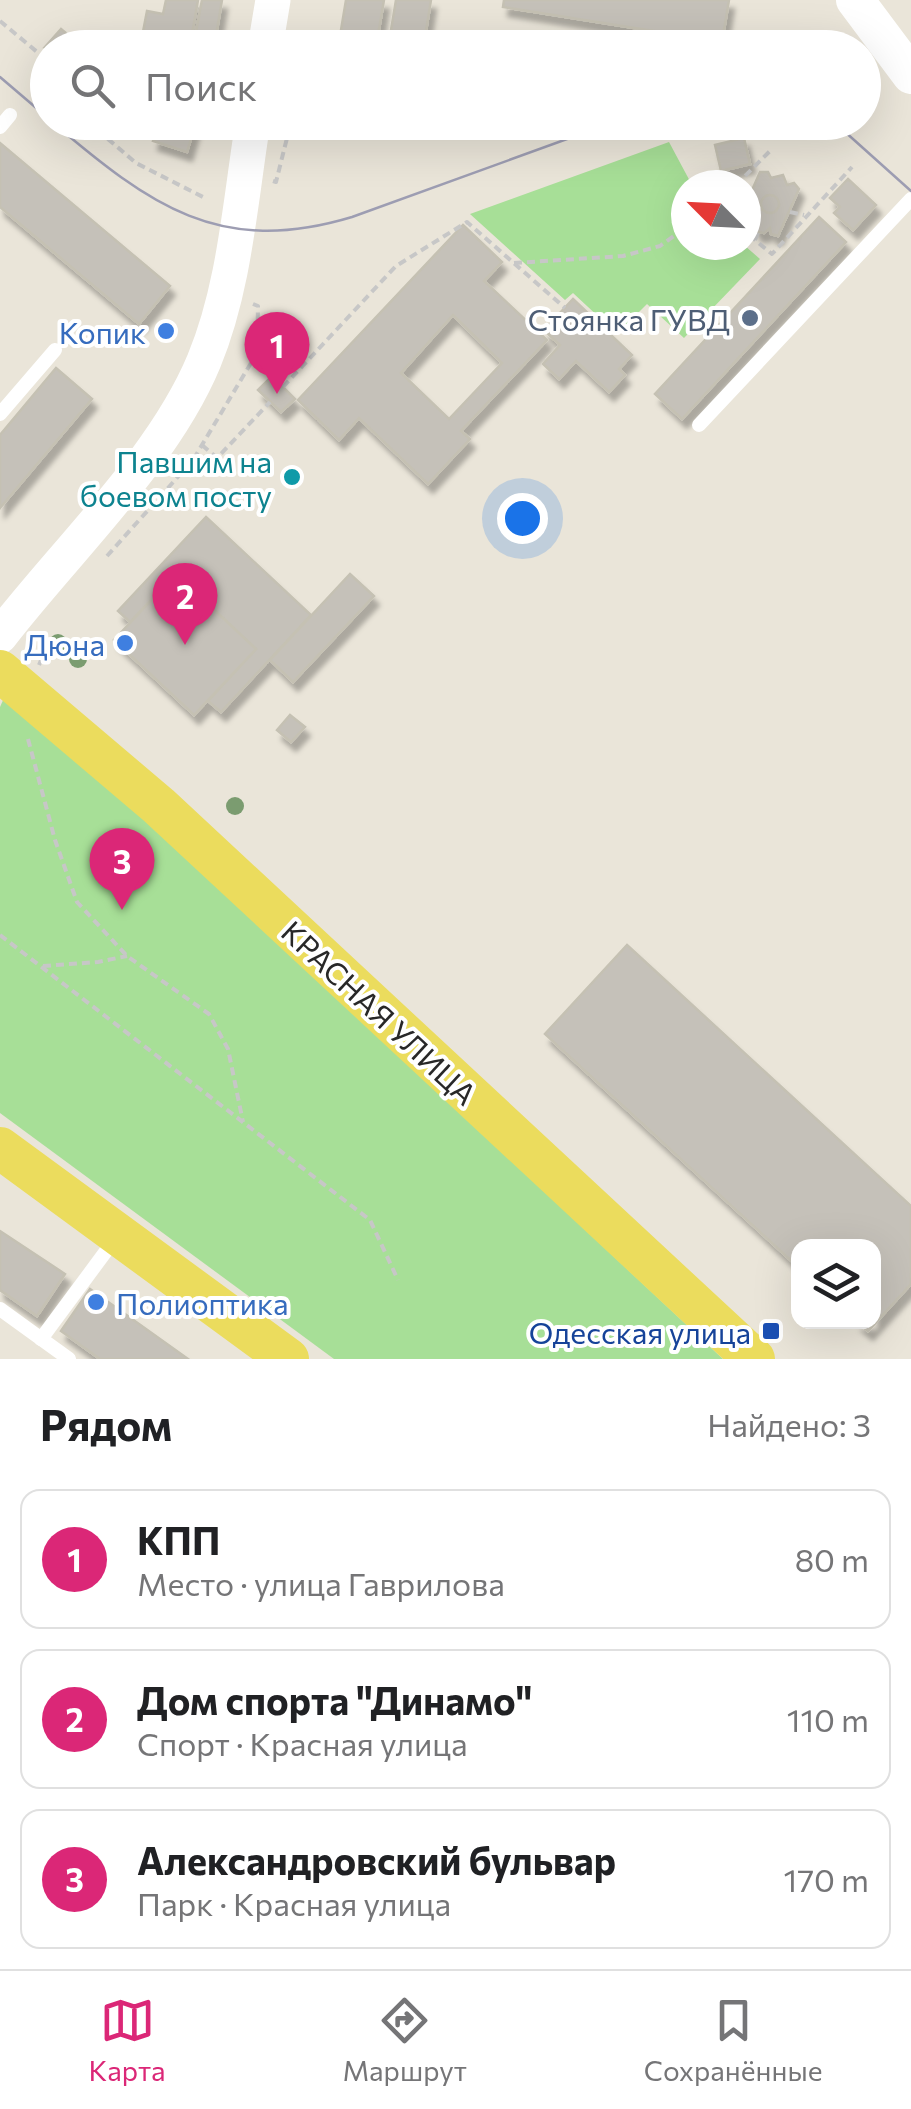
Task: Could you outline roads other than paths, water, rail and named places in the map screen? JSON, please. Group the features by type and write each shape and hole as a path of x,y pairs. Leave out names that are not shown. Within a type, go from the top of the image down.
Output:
{"main road":[{"path":"855,0 877,30"},
{"path":"881,35 911,76"},
{"name":"КРАСНАЯ УЛИЦА","path":"0,671 158,806 754,1359"},
{"path":"0,1148 288,1359"}],"street":[{"path":"268,30 273,0"},
{"path":"0,636 166,434 192,386 227,292 250,140"}],"lane":[{"path":"698,425 911,199"},
{"path":"0,414 55,350"},
{"path":"41,1338 119,1234"},
{"path":"0,1309 69,1359"}],"tram line":[{"path":"0,77 30,103"},
{"path":"74,140 155,199 189,216 263,231 305,228 352,217 564,140"},
{"path":"854,140 911,191"}],"place":[{"name":"Стоянка ГУВД","path":"750,318"},
{"name":"Копик","path":"166,331"},
{"name":"КПП","path":"277,394"},
{"name":"Павшим на боевом посту","path":"292,477"},
{"name":"Дюна","path":"125,643"},
{"name":"Дом спорта \"Динамо\"","path":"185,645"},
{"name":"Александровский бульвар","path":"122,910"},
{"name":"Полиоптика","path":"96,1302"},
{"name":"Одесская улица","path":"771,1331"}]}
